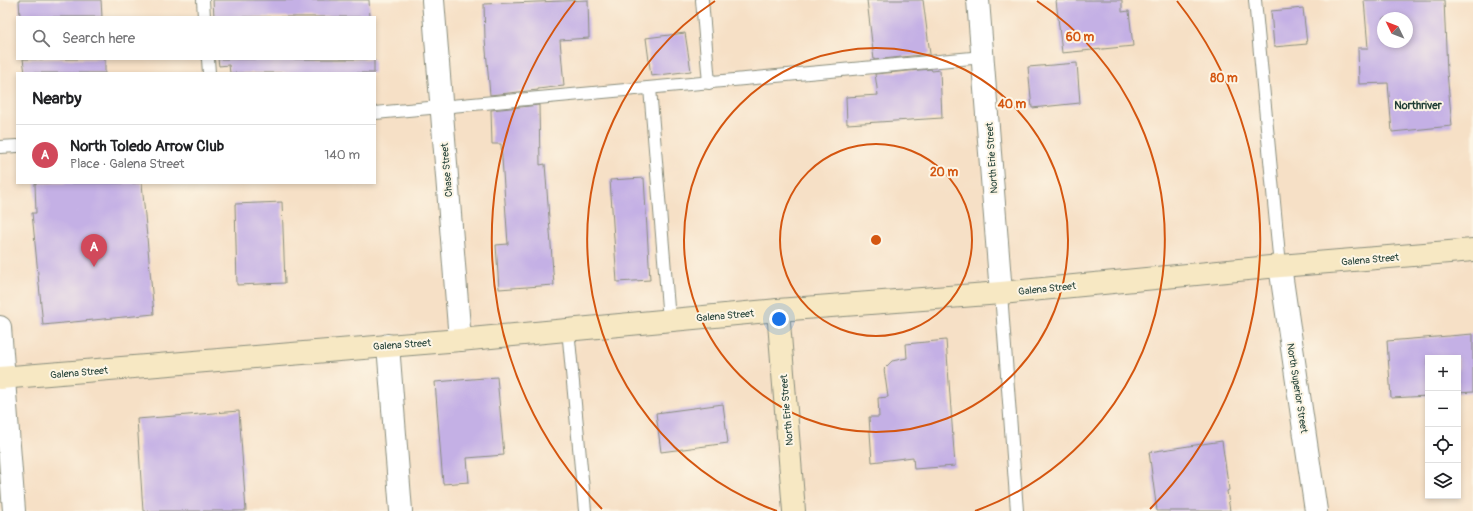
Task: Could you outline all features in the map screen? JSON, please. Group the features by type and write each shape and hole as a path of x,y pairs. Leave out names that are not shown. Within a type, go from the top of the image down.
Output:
{"main road":[{"name":"Galena Street","path":"2,378 460,340 778,310 1001,293 1280,266 1473,250"},
{"name":"North Erie Street","path":"778,310 794,511"}],"street":[{"name":"Chase Street","path":"433,0 460,340"},
{"name":"North Erie Street","path":"978,0 1001,293"},
{"name":"North Superior Street","path":"1280,266 1316,511"},
{"path":"0,327 2,378 14,511"},
{"path":"388,345 401,511"}],"lane":[{"path":"203,0 204,16"},
{"path":"702,0 709,82"},
{"path":"1256,0 1280,266"},
{"path":"376,113 983,57"},
{"path":"208,60 209,72"},
{"path":"650,88 670,320"},
{"path":"0,147 16,146"},
{"path":"1001,293 1017,511"},
{"path":"568,329 585,511"}],"building":[{"path":"19,0 101,0 102,16 20,16"},
{"path":"213,0 369,0 370,16 214,16"},
{"path":"588,0 589,38 560,40 564,86 490,95 485,39 484,4"},
{"path":"867,0 923,0 930,54 874,60"},
{"path":"1056,0 1122,0 1122,12 1129,11 1133,46 1062,53"},
{"path":"1364,0 1444,0 1447,72 1452,126 1392,132 1388,83 1359,84 1358,48 1368,48"},
{"path":"1303,8 1307,44 1274,47 1271,11"},
{"path":"685,33 691,71 651,76 646,38"},
{"path":"23,60 105,60 105,72 25,72"},
{"path":"218,60 374,60 374,72 230,72 229,65 219,66"},
{"path":"1077,63 1080,103 1032,108 1028,67"},
{"path":"931,69 932,71 940,70 942,118 847,124 846,97 878,95 875,74"},
{"path":"539,105 540,165 545,164 554,285 499,289 496,245 508,244 501,144 492,144 491,110"},
{"path":"644,178 650,280 617,282 610,180"},
{"path":"35,184 142,184 154,314 43,325 32,213 36,213"},
{"path":"282,202 285,283 237,285 235,204"},
{"path":"1473,334 1473,392 1461,393 1461,355 1425,355 1425,396 1391,398 1387,341"},
{"path":"946,340 955,466 914,469 913,457 872,462 869,417 879,417 878,398 888,397 884,369 892,361 907,358 906,344"},
{"path":"497,377 504,455 467,458 469,482 443,484 435,382"},
{"path":"723,404 728,443 661,452 656,413"},
{"path":"239,411 246,511 143,511 137,419"},
{"path":"1222,441 1229,490 1227,491 1230,511 1157,511 1149,452"}],"place":[{"name":"North Toledo Arrow Club","path":"94,267"}],"district":[{"name":"Northriver","path":"1418,105"}]}
